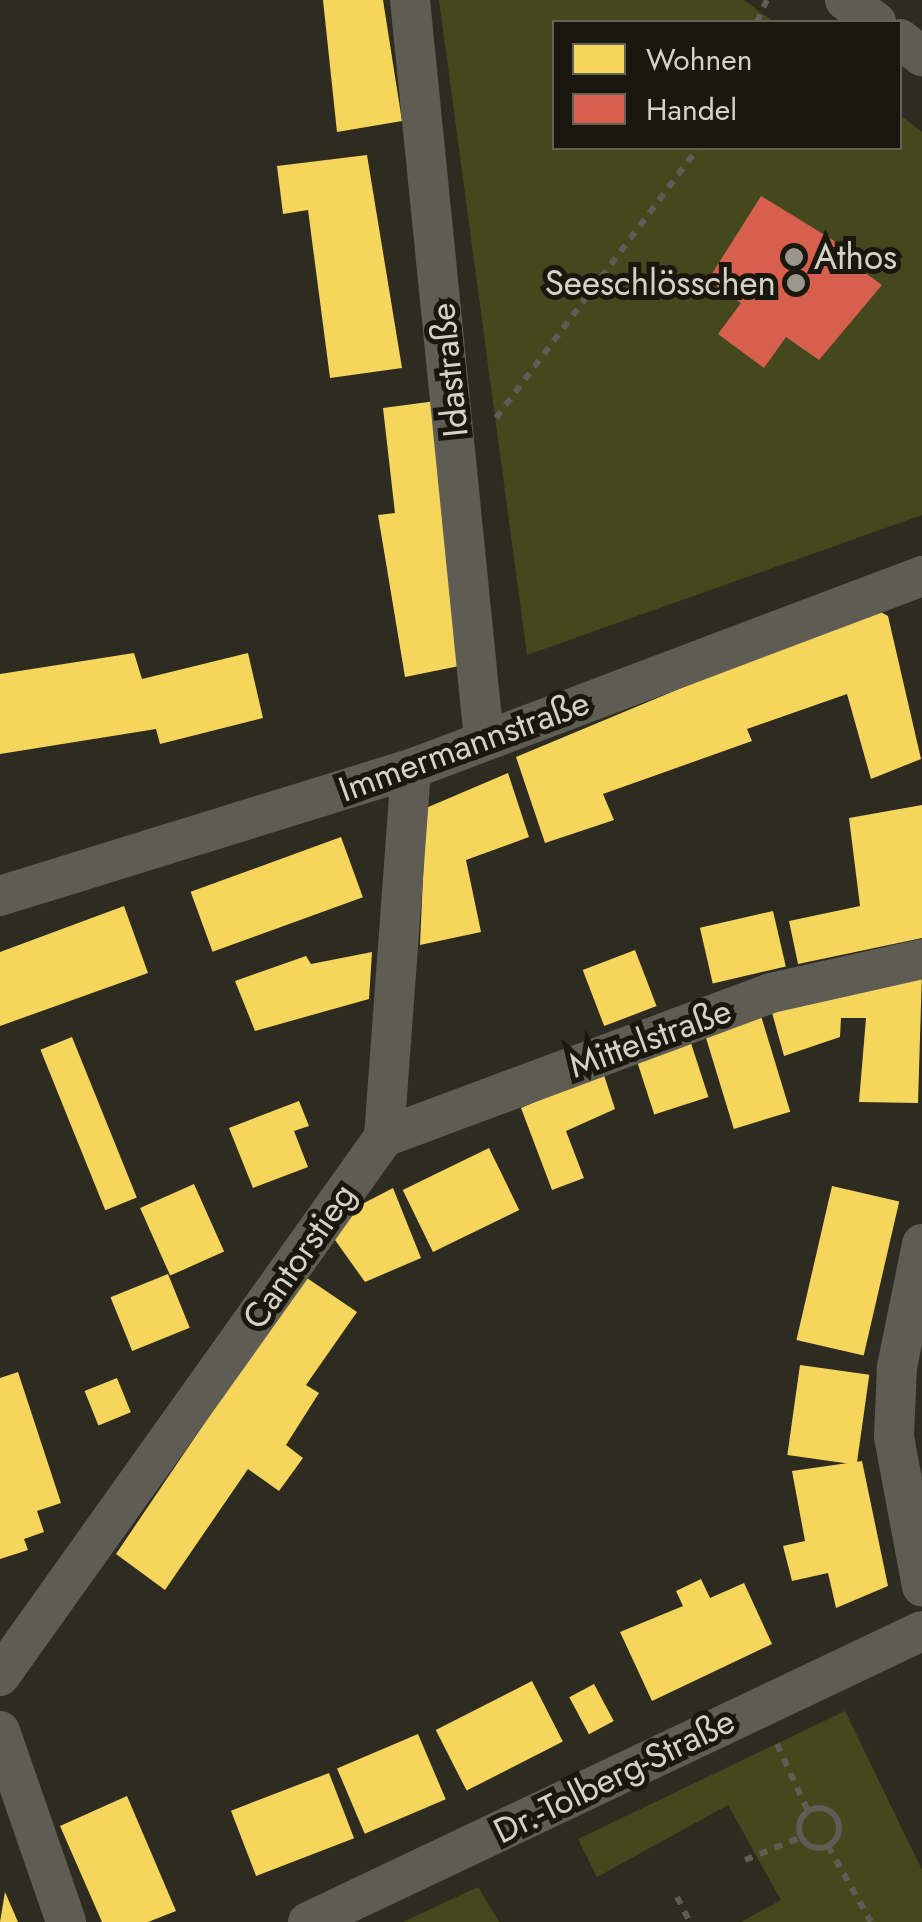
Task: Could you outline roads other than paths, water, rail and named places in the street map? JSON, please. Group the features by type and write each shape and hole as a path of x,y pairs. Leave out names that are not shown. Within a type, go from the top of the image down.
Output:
{"street":[{"name":"Idastraße","path":"410,0 484,740"},
{"path":"846,0 873,20"},
{"path":"902,41 922,56"},
{"name":"Immermannstraße","path":"0,896 412,769 484,740 920,588"},
{"path":"384,1137 412,769"},
{"name":"Mittelstraße","path":"384,1137 770,993 922,960"},
{"name":"Cantorstieg","path":"0,1676 384,1137"},
{"path":"922,1244 896,1366 894,1437 922,1586"},
{"name":"Dr.-Tolberg-Straße","path":"308,1922 922,1632"},
{"path":"0,1731 66,1922"}],"place":[{"name":"Athos","path":"794,257"},
{"name":"Seeschlösschen","path":"796,283"}]}
